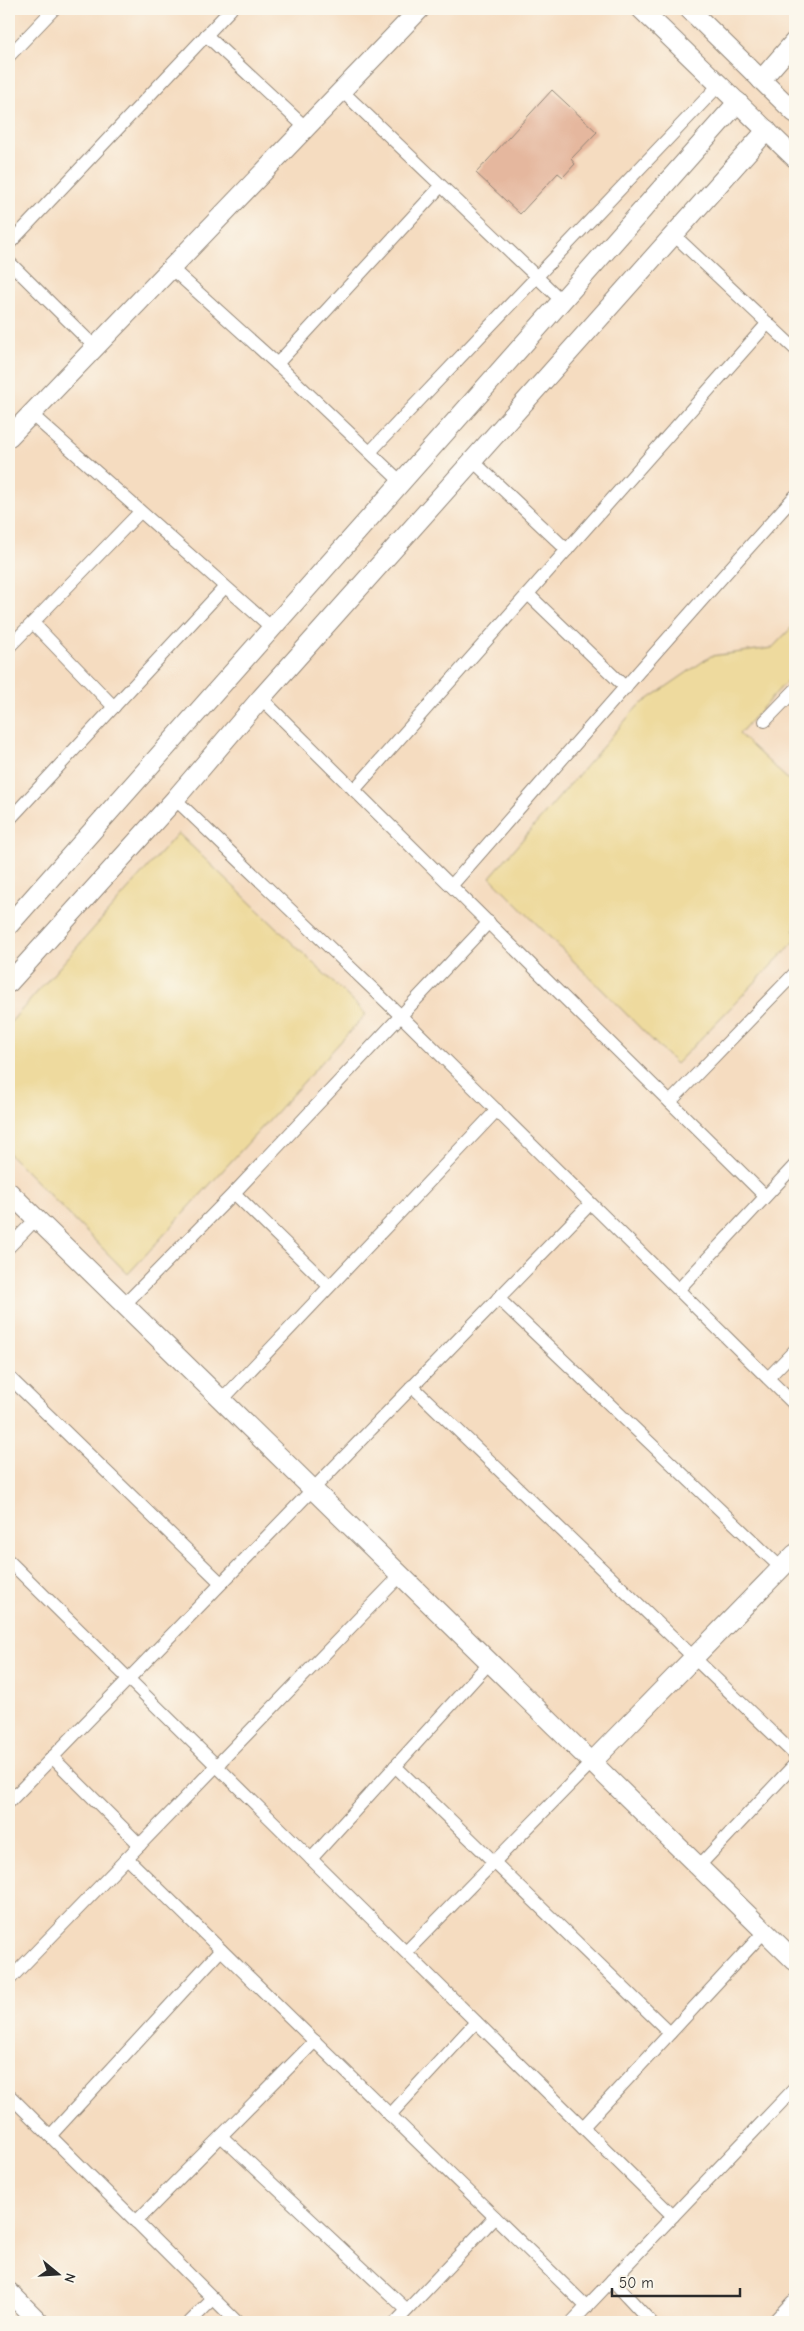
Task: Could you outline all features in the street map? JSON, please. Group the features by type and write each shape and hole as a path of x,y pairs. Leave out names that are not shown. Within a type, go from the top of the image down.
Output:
{"main road":[{"path":"11,430 31,414 420,9"},
{"path":"641,9 795,158"},
{"path":"689,9 761,80 793,105"},
{"path":"761,80 795,41"},
{"path":"9,925 738,102"},
{"path":"9,983 767,130"},
{"path":"9,1192 795,1961"},
{"path":"592,1762 795,1554"},
{"path":"9,2292 39,2322"},
{"path":"778,2322 795,2304"}],"street":[{"path":"9,56 54,9"},
{"path":"9,244 230,9"},
{"path":"206,35 306,128"},
{"path":"370,452 720,84"},
{"path":"342,91 562,301"},
{"path":"277,364 442,186"},
{"path":"674,235 795,350"},
{"path":"9,262 95,347"},
{"path":"171,268 277,364 401,482"},
{"path":"354,790 768,323"},
{"path":"31,414 272,628"},
{"path":"473,461 567,550"},
{"path":"452,885 626,688 690,611 795,496"},
{"path":"9,647 140,512"},
{"path":"9,820 225,587"},
{"path":"528,594 626,688"},
{"path":"32,623 114,707"},
{"path":"765,721 795,690"},
{"path":"261,698 765,1196"},
{"path":"175,798 400,1015 795,1405"},
{"path":"124,1305 234,1192 489,922"},
{"path":"670,1102 795,973"},
{"path":"222,1400 497,1110"},
{"path":"678,1289 795,1165"},
{"path":"234,1192 329,1286"},
{"path":"9,1802 590,1204"},
{"path":"9,1247 36,1219"},
{"path":"498,1298 781,1568"},
{"path":"768,1378 795,1350"},
{"path":"9,1376 221,1583"},
{"path":"412,1386 795,1756"},
{"path":"9,1561 673,2216"},
{"path":"9,1980 402,1575"},
{"path":"311,1859 490,1662"},
{"path":"52,1757 140,1845"},
{"path":"406,1952 592,1762"},
{"path":"699,1866 795,1764"},
{"path":"395,1766 670,2033"},
{"path":"127,1858 587,2306"},
{"path":"583,2127 765,1931"},
{"path":"50,2136 221,1950"},
{"path":"390,2115 476,2022"},
{"path":"136,2222 315,2041"},
{"path":"572,2322 795,2088"},
{"path":"9,2095 237,2322"},
{"path":"222,2136 407,2310"},
{"path":"396,2322 495,2217"},
{"path":"612,2280 651,2322"},
{"path":"190,2322 213,2299"}],"sand":[{"path":"795,624 795,672 739,734 795,786 795,941 676,1064 490,877 637,707 711,656 772,648"},
{"path":"178,833 366,1014 128,1274 9,1154 9,1024"}],"building":[{"path":"552,90 597,132 571,159 575,164 563,177 558,173 520,214 476,173"}]}
